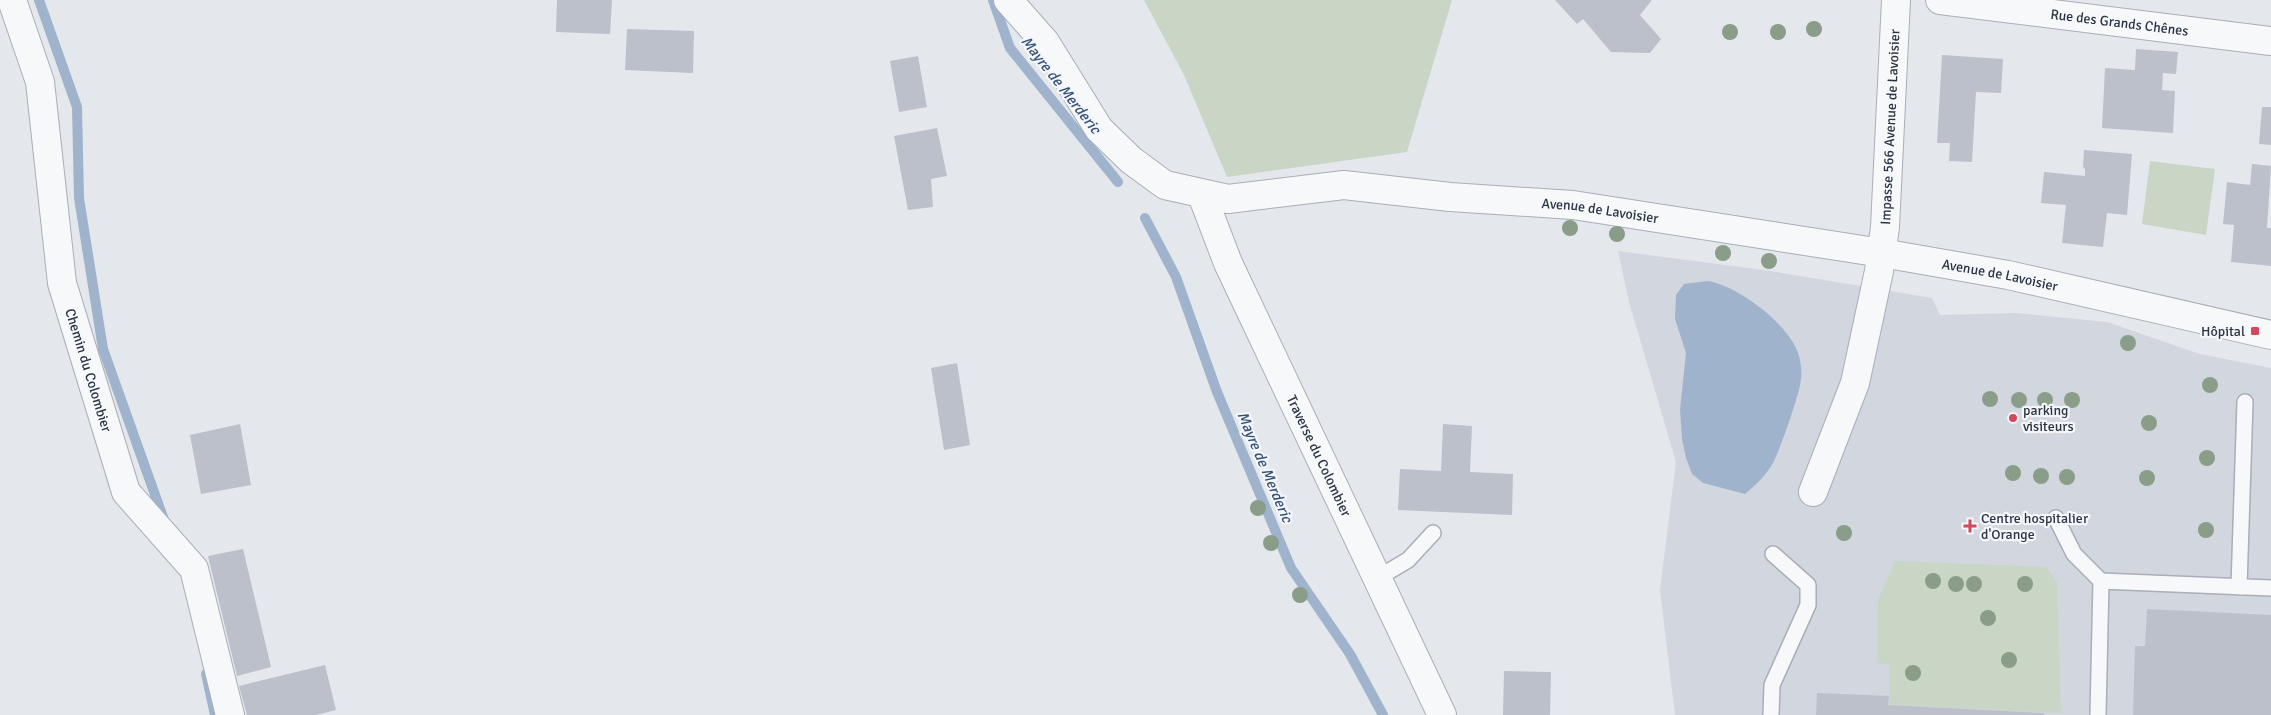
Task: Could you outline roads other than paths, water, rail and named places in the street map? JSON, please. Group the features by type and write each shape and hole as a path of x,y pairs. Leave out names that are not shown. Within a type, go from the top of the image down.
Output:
{"street":[{"name":"Chemin du Colombier","path":"12,0 40,82 62,283 126,492 194,569 230,715"},
{"name":"Avenue de Lavoisier","path":"1008,0 1045,42 1099,129 1131,160 1165,185 1202,195 1228,199 1344,185 1450,197 1573,205 1882,253 2008,275 2271,335"},
{"name":"Impasse 566 Avenue de Lavoisier","path":"1813,492 1855,383 1882,253 1896,0"},
{"name":"Rue des Grands Chênes","path":"1940,0 2271,41"},
{"name":"Traverse du Colombier","path":"1202,195 1228,263 1442,715"}],"lane":[{"path":"2239,587 2245,402"},
{"path":"2056,518 2074,554 2101,581 2271,588"},
{"path":"1376,579 1408,560 1433,533"},
{"path":"1771,715 1772,685 1808,605 1808,585 1773,554"},
{"path":"2098,715 2101,581"}],"water":[{"path":"1708,281 1735,291 1764,310 1788,335 1796,348 1800,360 1800,386 1776,456 1764,476 1745,494 1703,483 1692,474 1682,439 1680,410 1686,353 1675,319 1676,295 1684,284"}],"waterway":[{"path":"39,0 77,107 79,198 103,349 164,520"},
{"name":"Mayre de Merderic","path":"993,0 1010,48 1118,182"},
{"name":"Mayre de Merderic","path":"1145,218 1176,277 1217,392 1291,568 1350,654 1383,715"},
{"path":"206,674 215,715"}],"place":[{"name":"Hôpital","path":"2255,331"},
{"name":"parking visiteurs","path":"2013,418"},
{"name":"Centre hospitalier d'Orange","path":"1970,526"}]}
